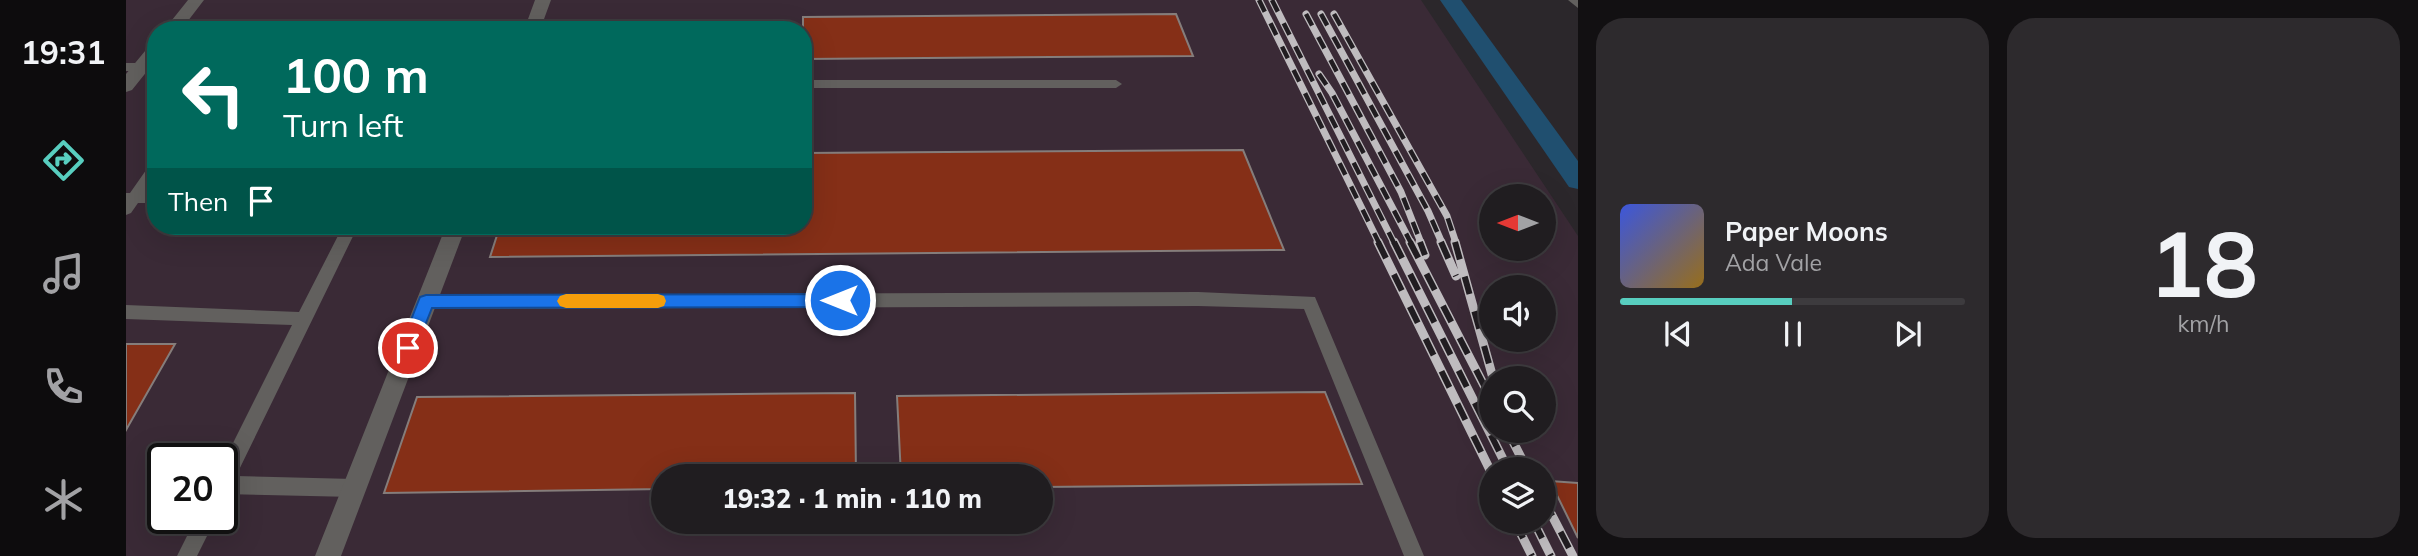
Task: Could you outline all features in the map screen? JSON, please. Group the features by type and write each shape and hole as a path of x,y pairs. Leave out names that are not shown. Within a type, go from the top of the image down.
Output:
{"street":[{"path":"179,21 196,0"},
{"path":"535,21 543,0"},
{"path":"126,86 134,67"},
{"path":"328,556 452,235"}],"lane":[{"path":"1574,0 1578,5"},
{"path":"812,84 1116,84"},
{"path":"128,202 147,178"},
{"path":"128,202 147,199"},
{"path":"238,453 346,235"},
{"path":"426,302 1198,299 1310,302 1414,556"},
{"path":"126,312 304,319"},
{"path":"238,485 354,488"},
{"path":"187,556 198,534"}],"shaded area":[{"path":"126,0 1421,0 1543,184 1479,184 1479,261 1556,261 1556,203 1578,236 1578,556 126,556"}],"building":[{"path":"1176,14 1193,56 812,59 812,21 803,21 803,17"},
{"path":"1243,150 1284,250 490,257 497,235 812,235 812,153"},
{"path":"126,344 175,344 126,430"},
{"path":"1325,392 1362,484 1053,487 1053,464 900,464 897,396"},
{"path":"855,393 856,464 651,464 651,489 384,493 417,397"},
{"path":"1556,481 1578,483 1578,538 1556,493"}],"waterway":[{"path":"1450,0 1578,180"}],"railway":[{"path":"1259,0 1379,243"},
{"path":"1272,0 1394,243"},
{"path":"1306,14 1401,192 1421,243"},
{"path":"1321,14 1428,211 1442,243"},
{"path":"1334,14 1447,216 1456,243"},
{"path":"1319,74 1332,93 1411,243"},
{"path":"1378,242 1484,457"},
{"path":"1394,242 1502,457"},
{"path":"1410,242 1479,376"},
{"path":"1420,242 1425,255"},
{"path":"1441,242 1456,276"},
{"path":"1455,242 1490,366"},
{"path":"1514,443 1521,457"},
{"path":"1556,523 1573,556"},
{"path":"1521,534 1532,556"},
{"path":"1540,534 1551,556"}],"slow traffic":[{"path":"566,301 658,301"}],"route":[{"path":"408,348 426,302 840,300"}]}
